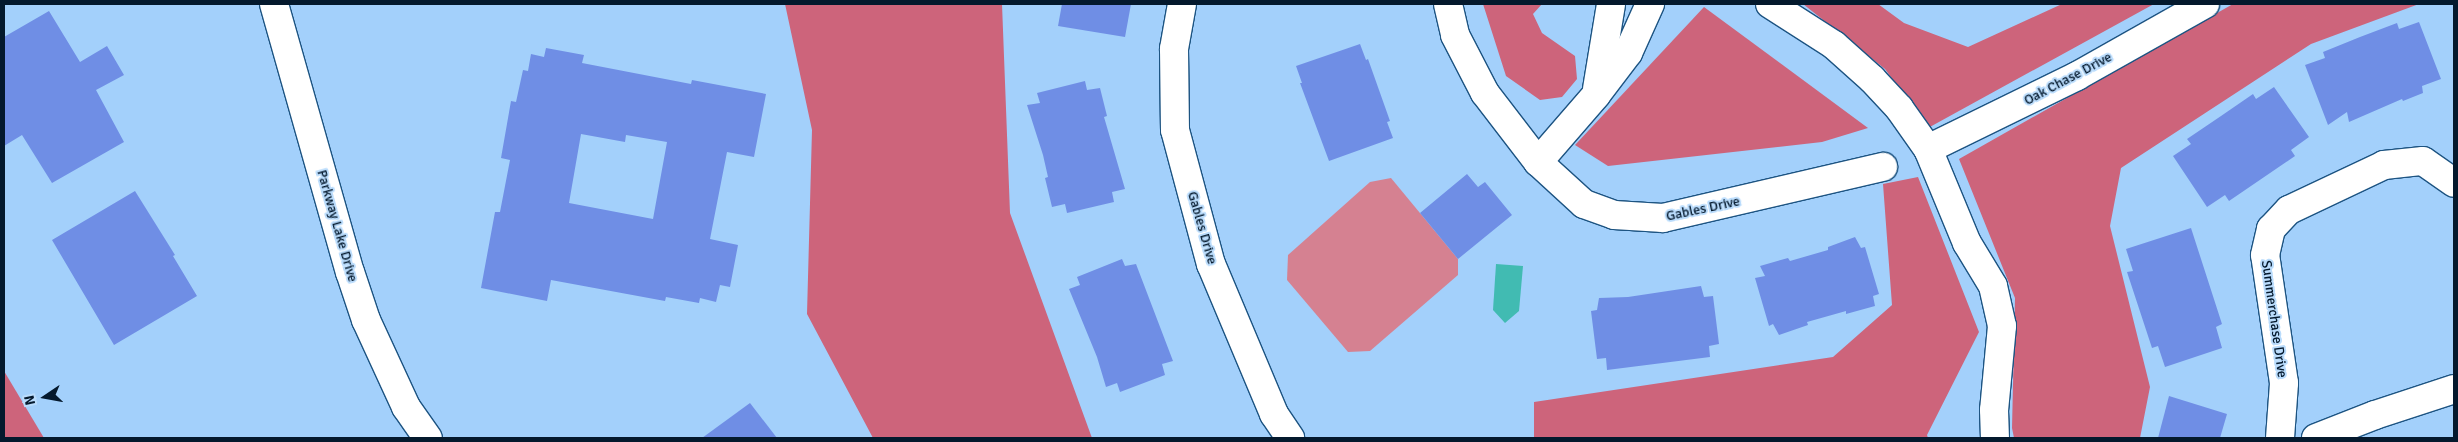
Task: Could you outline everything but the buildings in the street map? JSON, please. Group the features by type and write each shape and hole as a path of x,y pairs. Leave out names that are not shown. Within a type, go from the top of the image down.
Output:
{"street":[{"name":"Parkway Lake Drive","path":"274,4 350,272 366,320 406,407 428,438"},
{"name":"Gables Drive","path":"1182,4 1174,49 1175,130 1211,264 1274,414 1290,438"},
{"name":"Gables Drive","path":"1448,4 1456,35 1485,93 1538,162 1584,204 1614,215 1663,218 1883,167"},
{"path":"1596,95 1611,4"},
{"path":"1538,162 1596,95 1628,53 1650,4"},
{"path":"1770,4 1834,45 1872,79 1899,108 1928,150 1967,243 1993,286 2002,326 1994,410 1995,438"},
{"name":"Oak Chase Drive","path":"1928,150 2077,76 2204,4"},
{"name":"Summerchase Drive","path":"2280,438 2284,383 2265,255 2272,229 2289,210 2384,165 2423,161 2454,183"},
{"path":"2316,438 2375,415 2454,389"}],"shaded area":[{"path":"785,4 1002,4 1010,213 1092,438 873,438 807,314 812,130"},
{"path":"1483,4 1542,4 1533,14 1542,33 1575,56 1577,79 1562,97 1540,100 1506,76"},
{"path":"1803,4 1878,4 1904,23 1968,47 2062,4 2154,4 1928,128 1885,69"},
{"path":"2233,4 2419,4 2311,44 2121,168 2110,226 2150,387 2140,438 2014,438 2012,428 2015,298 1959,159"},
{"path":"1704,7 1868,128 1822,142 1608,166 1575,145"},
{"path":"1918,177 1979,332 1927,435 1928,438 1534,438 1534,402 1833,357 1892,305 1883,184"},
{"path":"1391,178 1458,259 1458,275 1370,351 1348,352 1287,280 1288,255 1370,182"},
{"path":"1496,264 1523,266 1519,311 1505,323 1493,310"},
{"path":"4,371 44,438 4,438"}]}
